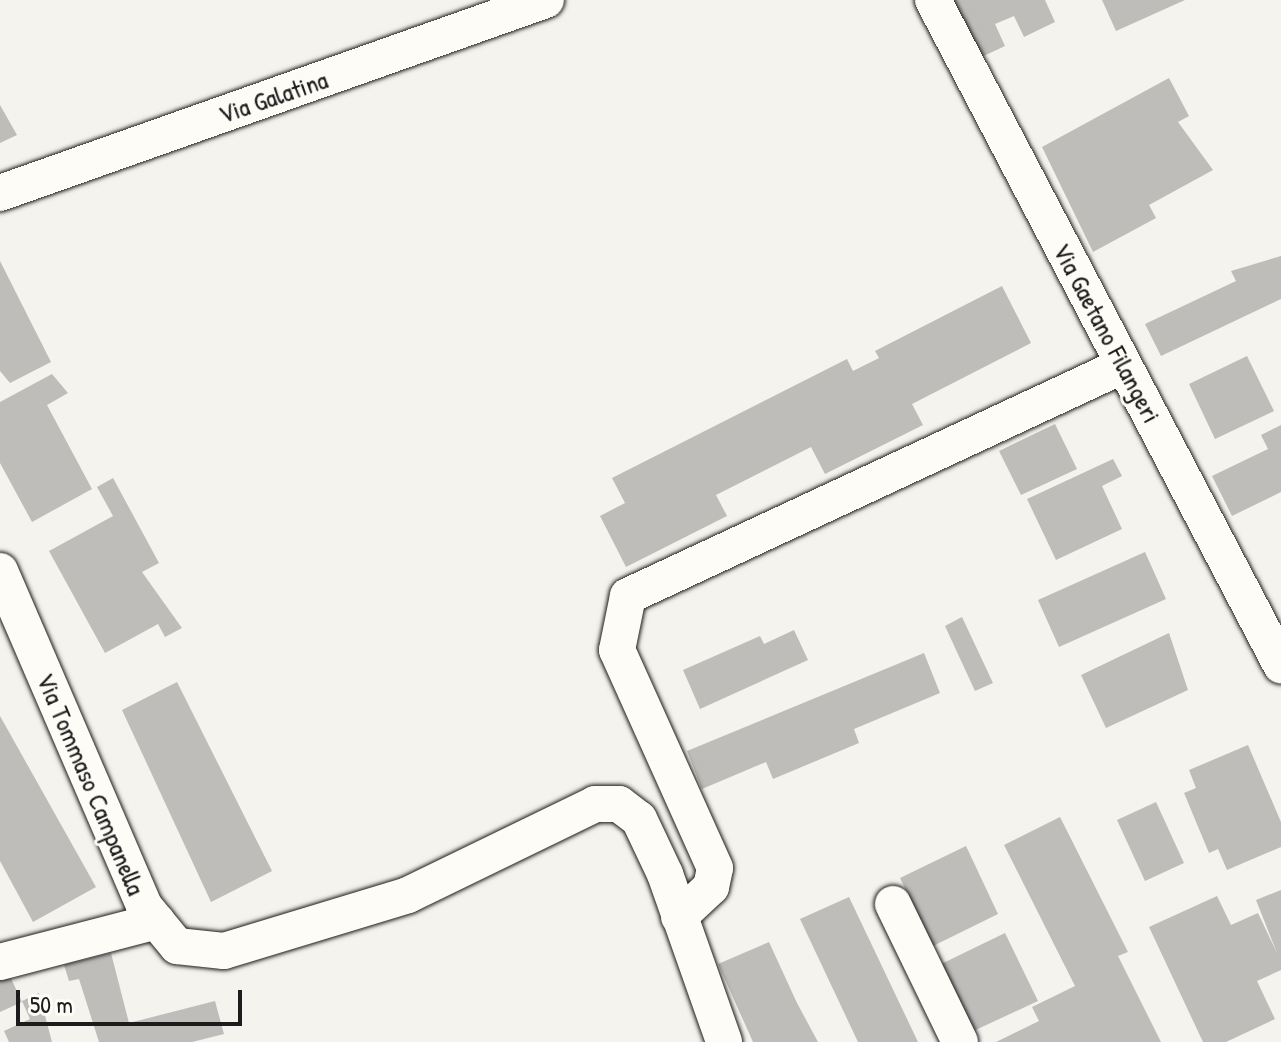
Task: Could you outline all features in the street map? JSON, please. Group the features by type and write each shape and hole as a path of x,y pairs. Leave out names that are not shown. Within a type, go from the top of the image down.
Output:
{"street":[{"name":"Via Galatina","path":"0,193 546,0"},
{"name":"Via Gaetano Filangeri","path":"933,0 1281,665"},
{"path":"682,930 711,887 715,868 617,650 628,596 1124,365"},
{"name":"Via Tommaso Campanella","path":"0,571 157,921 177,946 224,951 408,895 595,804 619,804 639,819 724,1042"},
{"path":"893,904 960,1042"},
{"path":"0,962 157,921"}],"building":[{"path":"955,0 1045,0 1055,22 1024,37 1014,16 995,24 1005,46 975,60 948,3"},
{"path":"1102,0 1185,0 1116,31"},
{"path":"1169,78 1189,116 1178,122 1213,170 1149,205 1156,218 1093,252 1042,147"},
{"path":"0,105 17,135 0,143"},
{"path":"1281,256 1281,299 1161,356 1145,324 1236,281 1231,271"},
{"path":"0,261 51,362 10,383 0,371"},
{"path":"1002,286 1031,343 912,404 923,425 825,474 811,447 716,495 727,516 626,567 600,516 625,503 612,478 847,359 853,371 879,358 875,351"},
{"path":"1247,356 1274,411 1215,439 1189,384"},
{"path":"52,374 68,393 47,405 92,489 32,522 0,463 0,402"},
{"path":"1055,424 1077,469 1021,495 999,451"},
{"path":"1281,425 1281,492 1232,516 1212,476 1268,449 1261,435"},
{"path":"1113,459 1122,476 1102,486 1122,529 1056,560 1027,499"},
{"path":"113,478 159,563 142,572 182,628 165,637 158,624 105,653 49,551 113,516 97,487"},
{"path":"1145,552 1166,599 1059,647 1038,600"},
{"path":"962,617 993,683 975,691 945,626"},
{"path":"794,630 808,660 700,709 683,670 760,636 764,644"},
{"path":"1169,633 1188,690 1106,728 1081,675"},
{"path":"924,653 940,693 854,729 859,743 773,779 766,762 702,789 687,751"},
{"path":"177,682 272,871 211,902 122,710"},
{"path":"0,716 96,887 33,922 0,861"},
{"path":"1248,745 1281,822 1281,847 1227,870 1218,849 1209,853 1184,793 1196,788 1189,770"},
{"path":"1156,802 1184,863 1145,881 1117,820"},
{"path":"1060,817 1128,952 1118,956 1161,1042 996,1042 1039,1021 1032,1007 1075,986 1004,845"},
{"path":"966,846 998,914 933,946 900,878"},
{"path":"1281,890 1281,970 1257,981 1275,1019 1226,1042 1203,1042 1149,927 1217,896 1231,925 1258,913 1277,953 1256,900"},
{"path":"849,897 918,1042 858,1042 800,919"},
{"path":"1005,933 1038,1001 969,1033 937,966"},
{"path":"769,942 818,1042 753,1042 718,964"},
{"path":"111,953 129,1023 215,1001 224,1034 192,1042 99,1042 79,979 69,981 64,965"},
{"path":"8,972 22,1002 0,1012 0,975"},
{"path":"39,993 52,1042 9,1042 4,1031 30,1019 22,1001"}]}
